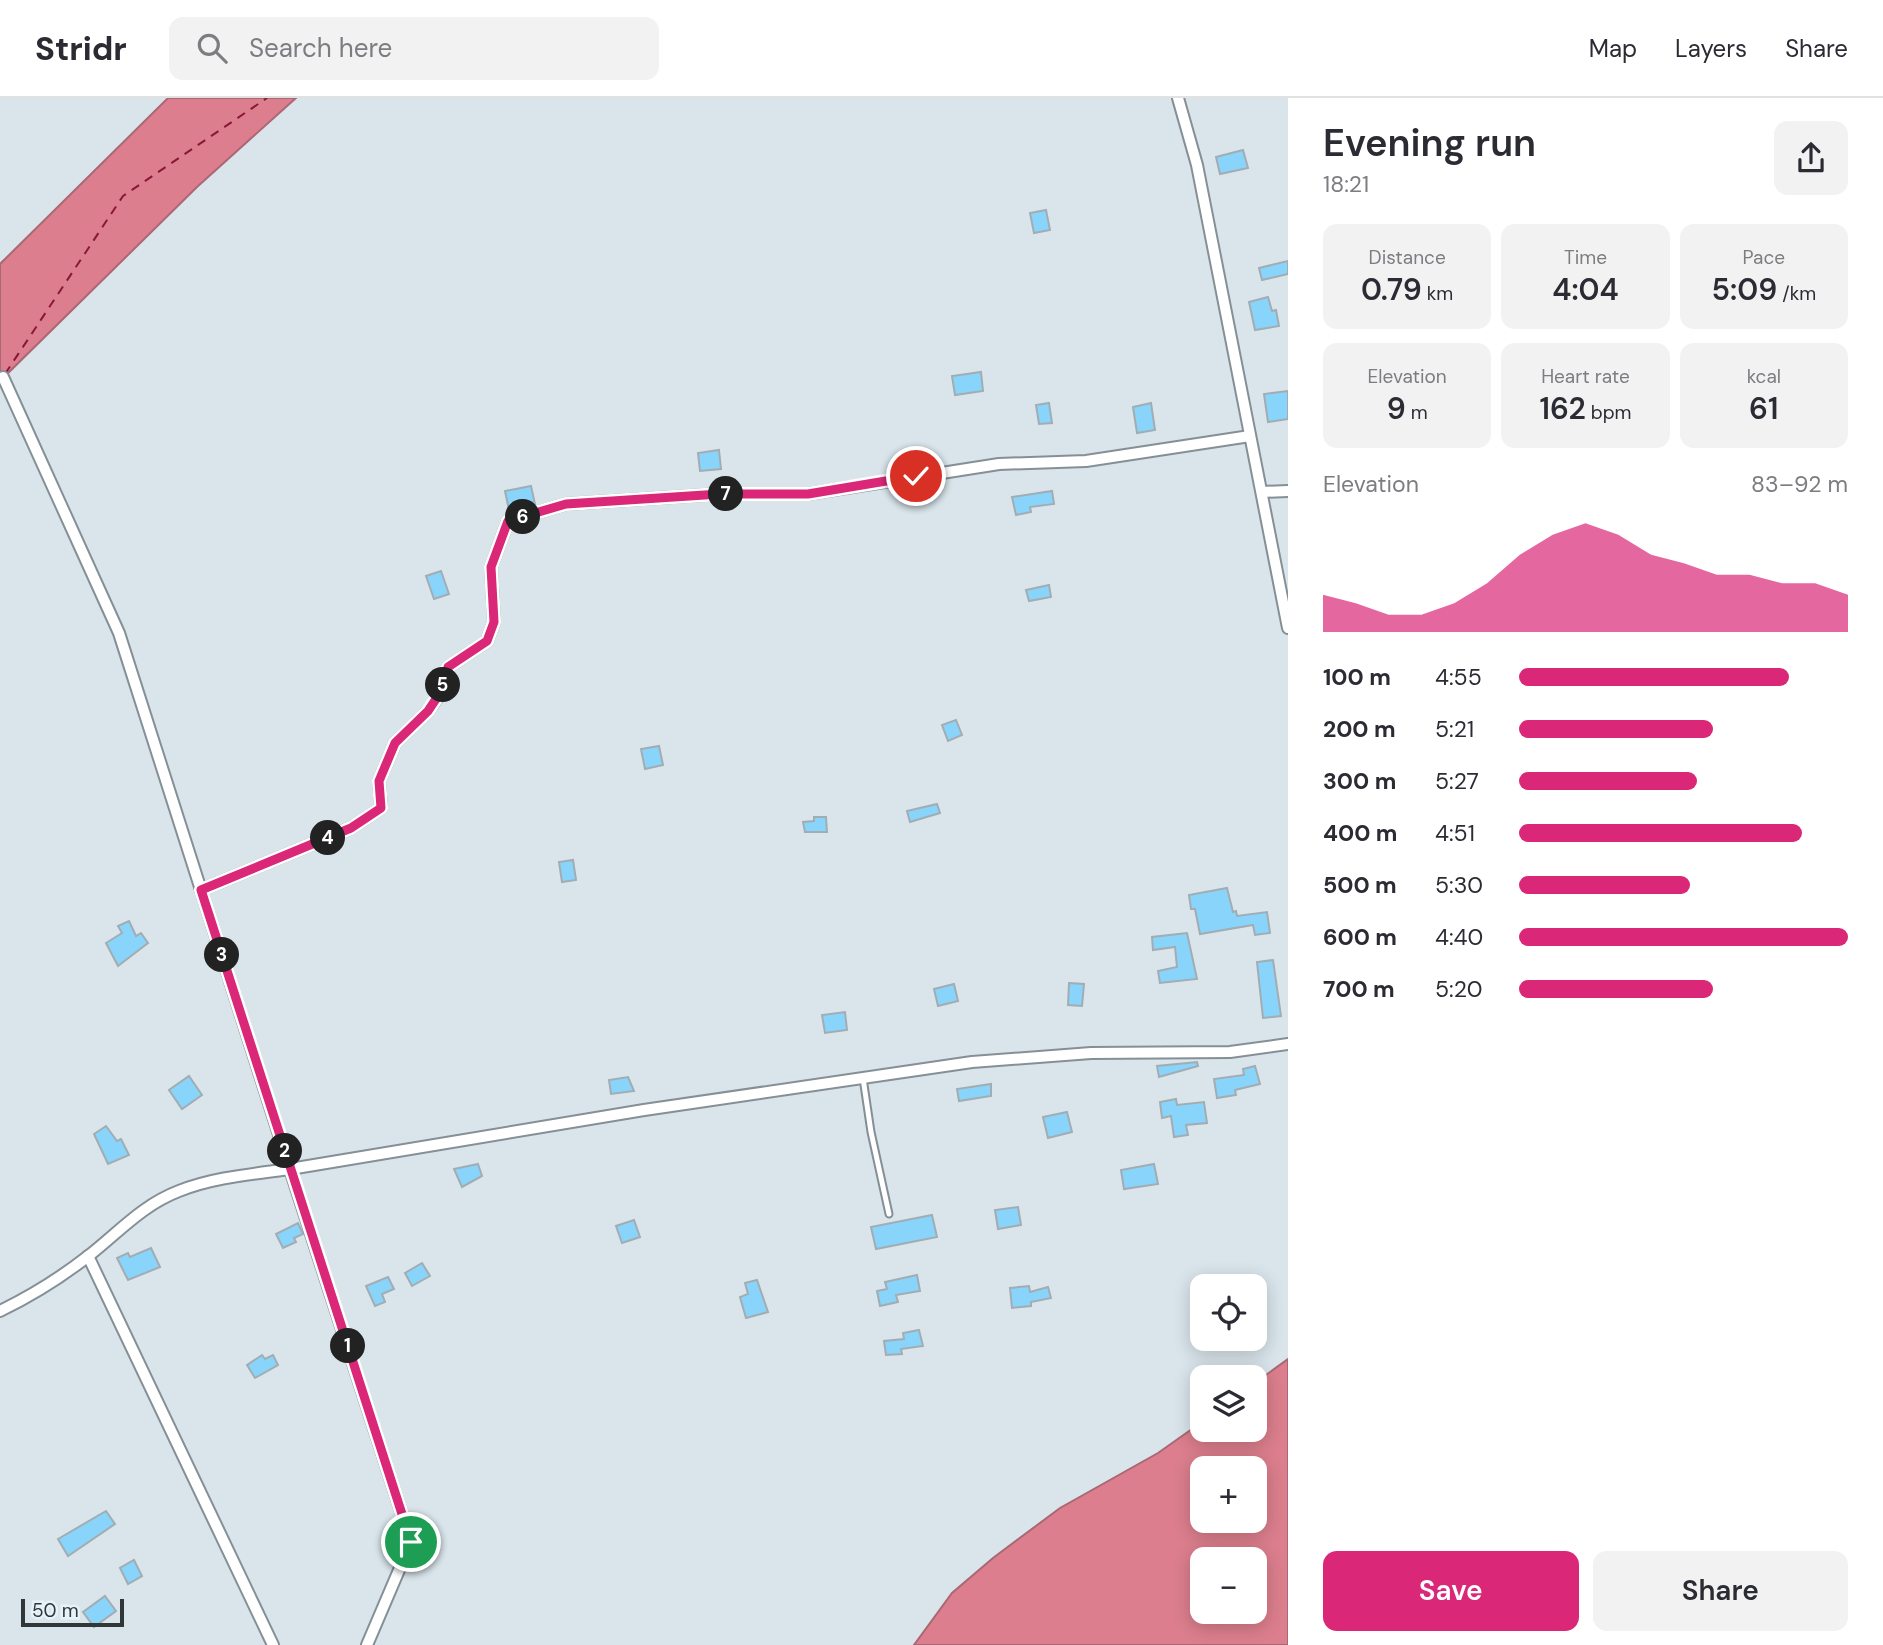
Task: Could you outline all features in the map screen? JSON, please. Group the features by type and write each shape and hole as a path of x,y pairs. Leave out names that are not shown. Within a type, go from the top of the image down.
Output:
{"street":[{"path":"1178,98 1197,166 1288,628"},
{"path":"3,377 119,633 411,1542 367,1645"},
{"path":"201,890 351,828 381,808 379,781 395,743 428,711 440,693 448,667 487,641 494,622 491,567 508,521 566,504 720,494 808,494 999,464 1086,461 1250,436"},
{"path":"1262,492 1288,491"},
{"path":"0,1311 26,1298 88,1256 133,1216 179,1191 225,1179 644,1110 972,1062 1091,1053 1230,1052 1288,1044"},
{"path":"88,1256 273,1645"}],"lane":[{"path":"863,1078 871,1132 890,1214"}],"shaded area":[{"path":"168,98 296,98 197,187 0,381 0,264"},
{"path":"1288,1359 1288,1645 914,1645 952,1593 993,1558 1060,1508 1158,1453 1190,1430 1190,1442 1267,1442 1267,1374"}],"building":[{"path":"1243,150 1248,168 1220,174 1216,157"},
{"path":"1046,210 1050,230 1034,233 1030,213"},
{"path":"1288,261 1288,274 1262,280 1259,268"},
{"path":"1268,297 1272,311 1276,310 1279,326 1255,330 1249,302"},
{"path":"981,372 983,391 955,395 952,376"},
{"path":"1288,391 1288,419 1268,422 1264,394"},
{"path":"1049,403 1052,423 1039,424 1036,405"},
{"path":"1151,403 1155,430 1137,433 1133,407"},
{"path":"719,450 721,469 700,471 698,453"},
{"path":"531,486 535,504 509,510 505,491"},
{"path":"1052,491 1054,504 1030,507 1031,512 1016,515 1012,497"},
{"path":"441,571 449,594 434,599 426,576"},
{"path":"1049,585 1051,597 1029,601 1026,590"},
{"path":"956,720 962,735 948,741 942,725"},
{"path":"659,746 663,765 645,769 641,749"},
{"path":"937,804 940,813 910,822 907,811"},
{"path":"814,817 826,817 827,832 805,832 803,822 814,821"},
{"path":"573,860 576,880 562,882 559,862"},
{"path":"1227,888 1233,912 1236,911 1237,916 1267,912 1270,933 1255,935 1253,925 1200,934 1189,895"},
{"path":"129,921 136,936 141,933 148,943 118,966 106,943 122,933 118,926"},
{"path":"1187,933 1197,979 1160,983 1158,971 1177,967 1175,947 1153,950 1152,937"},
{"path":"1273,960 1281,1016 1263,1018 1257,962"},
{"path":"1069,983 1084,984 1082,1006 1068,1005"},
{"path":"954,984 958,1001 938,1006 934,989"},
{"path":"845,1012 847,1030 825,1033 822,1015"},
{"path":"1197,1062 1198,1066 1159,1077 1157,1066"},
{"path":"1255,1066 1260,1084 1235,1090 1236,1095 1217,1098 1214,1079 1244,1075 1243,1069"},
{"path":"189,1076 202,1095 182,1109 169,1090"},
{"path":"628,1077 634,1091 611,1094 609,1080"},
{"path":"991,1084 991,1096 959,1101 957,1089"},
{"path":"1176,1099 1177,1105 1204,1102 1207,1123 1186,1125 1188,1135 1174,1137 1171,1116 1162,1118 1160,1102"},
{"path":"1067,1112 1072,1132 1048,1138 1043,1117"},
{"path":"106,1126 117,1141 121,1139 129,1155 108,1164 94,1134"},
{"path":"478,1164 482,1176 462,1187 454,1169"},
{"path":"1154,1164 1158,1184 1124,1189 1121,1170"},
{"path":"1018,1207 1021,1225 998,1229 995,1210"},
{"path":"932,1215 937,1237 876,1249 871,1227"},
{"path":"634,1220 640,1237 622,1243 616,1226"},
{"path":"298,1223 303,1234 294,1238 296,1242 283,1248 276,1234"},
{"path":"151,1248 160,1267 128,1280 117,1258 128,1253 130,1257"},
{"path":"422,1263 430,1276 412,1286 405,1273"},
{"path":"917,1275 920,1291 896,1295 898,1302 880,1306 877,1291 887,1289 885,1282"},
{"path":"388,1277 394,1289 382,1294 385,1302 375,1306 366,1286"},
{"path":"757,1280 768,1312 746,1318 740,1297 748,1294 745,1283"},
{"path":"1029,1286 1030,1292 1048,1287 1051,1298 1031,1302 1031,1306 1012,1308 1010,1288"},
{"path":"919,1330 923,1346 901,1349 902,1354 886,1355 884,1341 904,1339 903,1333"},
{"path":"262,1355 265,1359 273,1355 278,1365 255,1378 247,1365"},
{"path":"106,1511 115,1524 68,1556 58,1539"},
{"path":"134,1560 142,1576 128,1584 120,1568"},
{"path":"105,1596 116,1611 94,1627 83,1612"}],"ferry route":[{"path":"5,374 123,196 267,98"}],"route":[{"path":"411,1542 201,890 351,828 381,808 379,781 395,743 428,711 440,693 448,667 487,641 494,622 491,567 508,521 566,504 720,494 808,494 916,476"}]}
